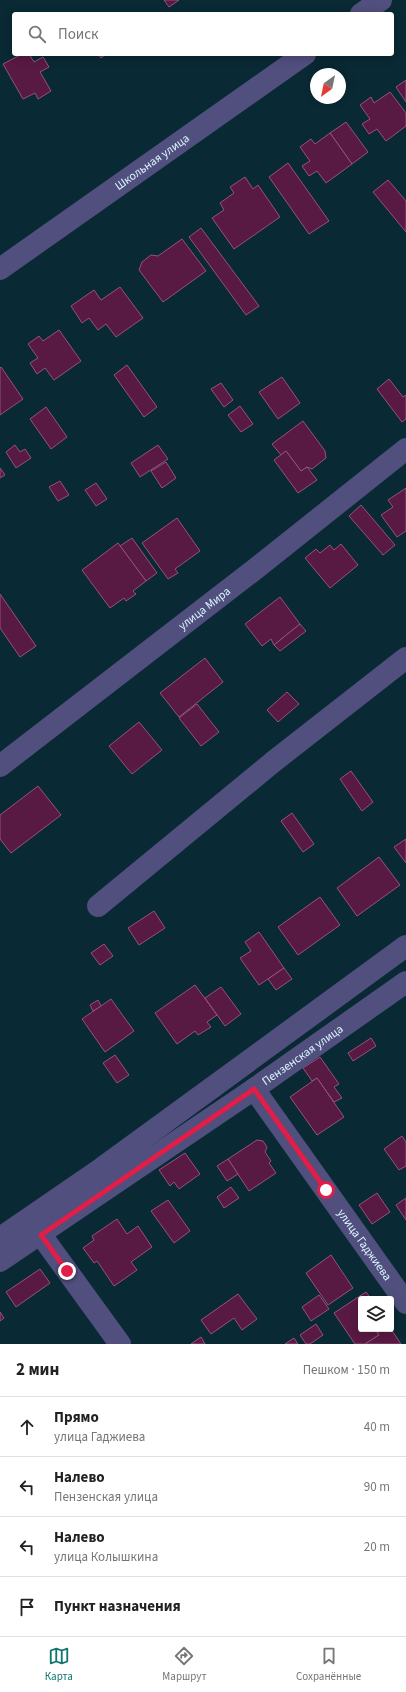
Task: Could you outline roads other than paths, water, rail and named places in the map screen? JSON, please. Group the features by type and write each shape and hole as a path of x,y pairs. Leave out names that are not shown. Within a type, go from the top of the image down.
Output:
{"street":[{"path":"364,12 381,0"},
{"name":"Школьная улица","path":"0,269 302,56"},
{"name":"улица Мира","path":"0,766 254,570 406,449"},
{"path":"98,906 273,762 406,658"},
{"path":"0,1238 108,1164 406,946"},
{"name":"Пензенская улица","path":"0,1261 41,1235 254,1089 406,982"},
{"name":"улица Гаджиева","path":"254,1089 406,1303"},
{"path":"41,1235 120,1344"}]}
